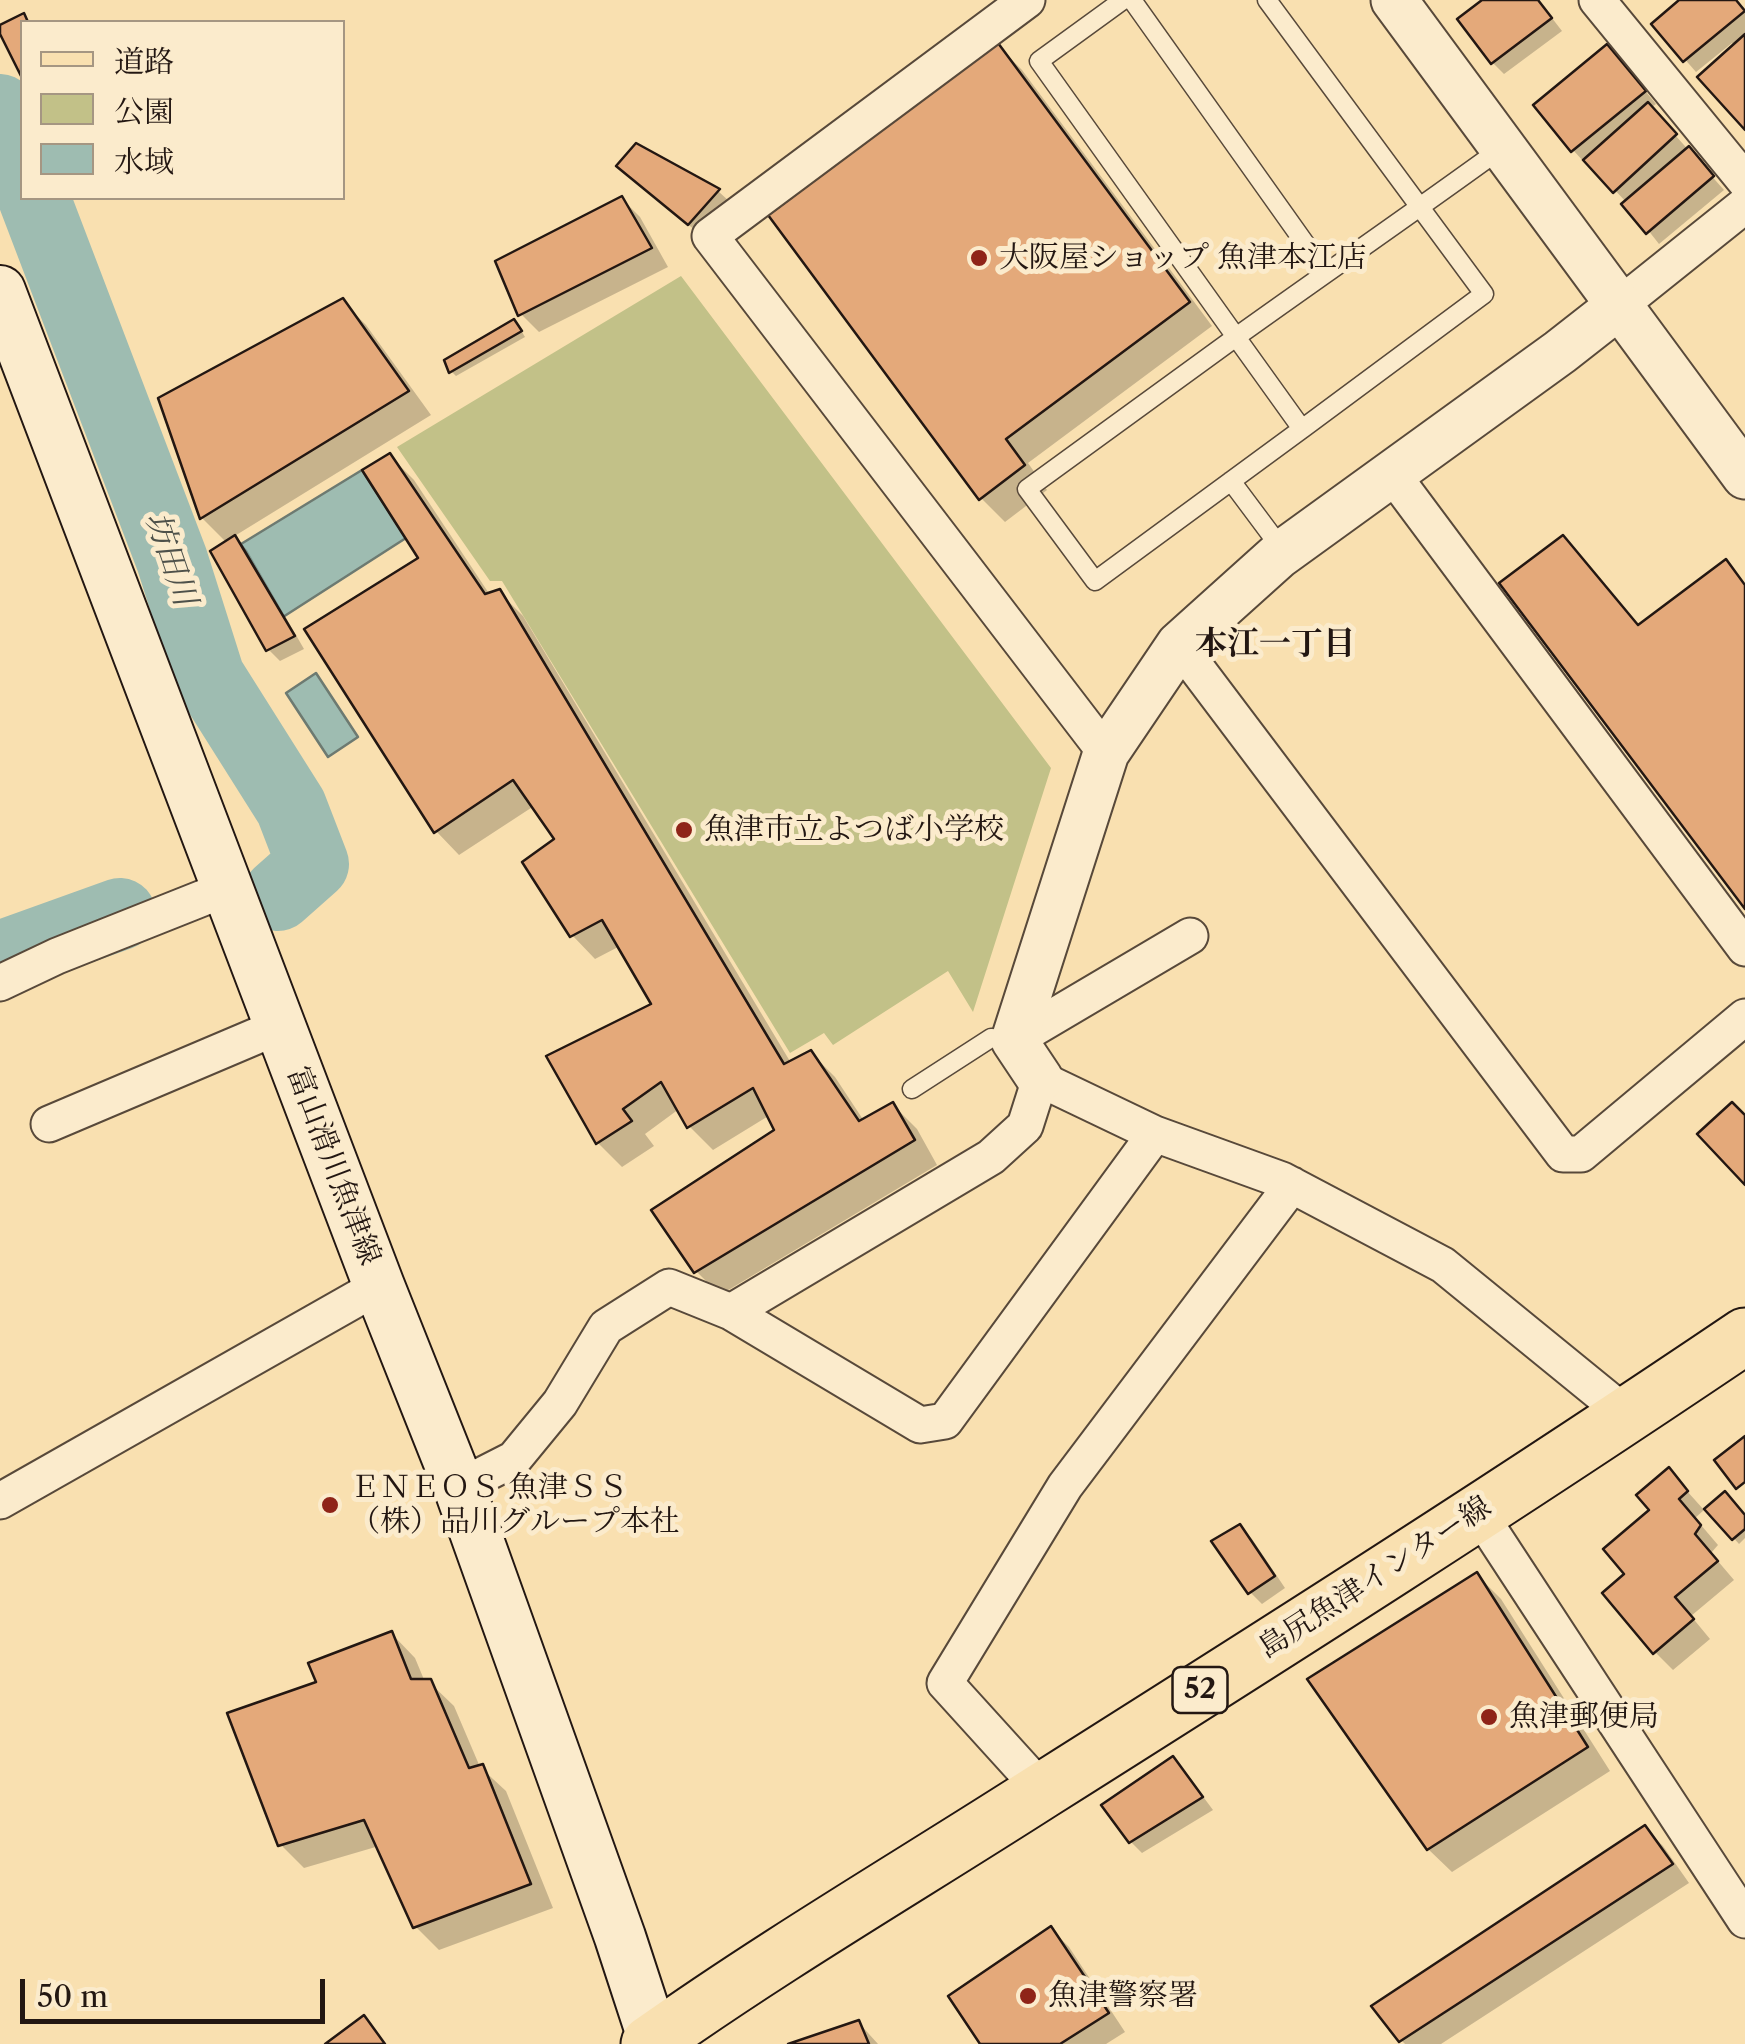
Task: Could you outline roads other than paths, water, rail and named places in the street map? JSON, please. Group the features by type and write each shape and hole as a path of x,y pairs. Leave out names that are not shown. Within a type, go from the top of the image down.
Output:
{"main road":[{"name":"富山滑川魚津線","path":"0,291 11,357 228,888 459,1487 620,1937 653,2043"},
{"name":"島尻魚津インター線","path":"653,2043 748,1977 1478,1512 1745,1336"}],"street":[{"path":"1027,0 710,236 1106,753"},
{"path":"1394,0 1745,476"},
{"path":"1597,0 1745,182"},
{"path":"1014,1040 1106,753 1179,645 1284,552 1560,352 1745,204"},
{"path":"1392,474 1745,948"},
{"path":"1179,645 1563,1154 1581,1154 1745,1017"},
{"path":"0,983 228,888"},
{"path":"1014,1040 1190,936"},
{"path":"49,1124 280,1026"},
{"path":"1014,1040 1040,1079 1155,1134 1292,1185 1442,1265 1627,1416"},
{"path":"731,1312 991,1157 1025,1126 1040,1079"},
{"path":"459,1487 514,1459 560,1403 606,1327 669,1287 731,1312 920,1425 945,1422 1155,1134"},
{"path":"1044,1791 946,1682 1065,1486 1292,1185"},
{"path":"0,1501 379,1286"},
{"path":"1478,1512 1745,1920"}],"lane":[{"path":"1123,0 1040,61 1302,430"},
{"path":"1132,0 1326,273"},
{"path":"1267,0 1421,206 1484,294 1095,582 1027,488 1236,337 1326,273 1421,206 1503,148"},
{"path":"1231,481 1284,552"},
{"path":"912,1088 992,1038 1014,1040"}],"water":[{"path":"362,470 406,538 283,617 241,544"},
{"path":"316,673 358,737 328,757 286,693"}],"waterway":[{"name":"坊田川","path":"0,110 20,163"},
{"name":"坊田川","path":"35,200 172,560 209,677 291,807 313,864 278,895"},
{"name":"坊田川","path":"0,957 120,914"}],"place":[{"name":"大阪屋ショップ 魚津本江店","path":"979,258"},
{"name":"魚津市立よつば小学校","path":"684,830"},
{"name":"ＥＮＥＯＳ 魚津ＳＳ （株）品川グループ本社","path":"330,1505"},
{"name":"魚津郵便局","path":"1489,1717"},
{"name":"魚津警察署","path":"1028,1996"}],"district":[{"name":"本江一丁目","path":"1275,645"}]}
